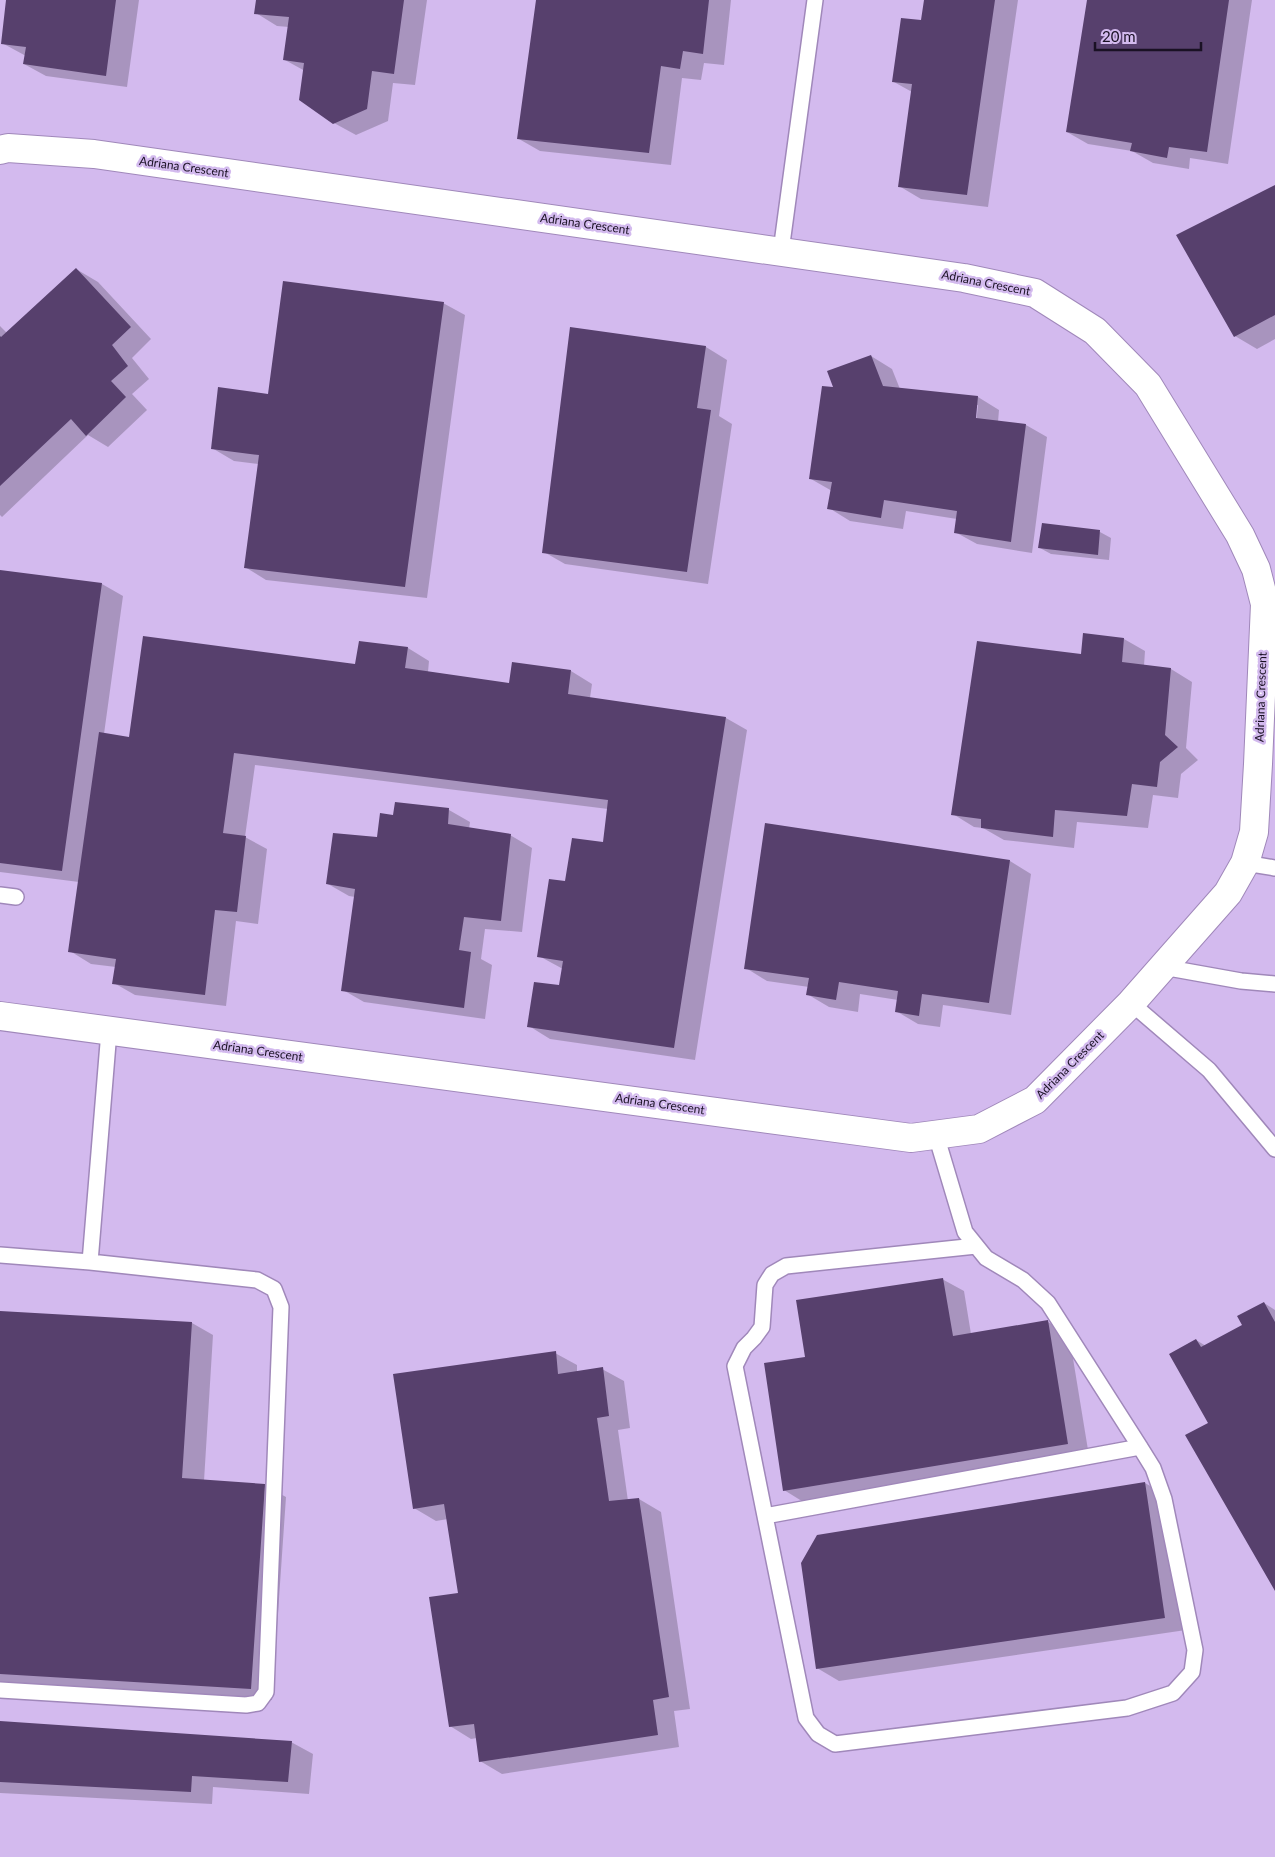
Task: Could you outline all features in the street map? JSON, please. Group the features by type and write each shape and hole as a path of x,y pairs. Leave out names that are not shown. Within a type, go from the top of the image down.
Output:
{"street":[{"name":"Adriana Crescent","path":"0,150 8,148 94,154 964,278 1035,293 1095,331 1148,385 1240,535 1256,569 1264,604 1254,832 1245,863 1228,893 1163,967 1131,1003 1036,1100 979,1129 911,1138 0,1016"}],"lane":[{"path":"781,251 815,0"},
{"path":"1245,863 1275,868"},
{"path":"0,895 16,897"},
{"path":"1163,967 1242,981 1275,984"},
{"path":"1131,1003 1209,1070 1275,1149"},
{"path":"90,1262 109,1030"},
{"path":"936,1135 965,1232 986,1258 1023,1280 1048,1303 1153,1468 1164,1499 1195,1650 1192,1672 1173,1693 1127,1708 835,1744 818,1734 806,1718 734,1366 744,1348 762,1327 766,1285 772,1274 786,1266 976,1246"},
{"path":"0,1255 90,1262 257,1280 274,1289 280,1307 266,1692 258,1703 246,1706 0,1690"},
{"path":"765,1516 1140,1447"}],"building":[{"path":"6,0 116,0 106,76 23,64 26,47 1,44"},
{"path":"256,0 404,0 394,74 372,71 367,109 333,124 299,100 304,63 283,60 289,17 254,14"},
{"path":"536,0 709,0 703,54 683,51 680,69 661,66 649,153 517,139"},
{"path":"924,0 995,0 967,195 898,187 912,84 892,82 901,18 921,20"},
{"path":"1087,0 1229,0 1207,152 1169,147 1167,158 1130,151 1132,143 1066,132"},
{"path":"1275,185 1275,315 1234,337 1176,235"},
{"path":"76,268 131,327 112,345 128,366 111,381 126,397 86,436 71,419 0,486 0,336"},
{"path":"283,281 444,302 405,587 244,568 259,455 211,449 218,387 268,394"},
{"path":"570,327 706,346 697,408 711,410 687,572 542,553"},
{"path":"871,355 883,386 978,396 976,418 1026,424 1011,542 954,533 957,511 884,500 881,518 827,509 832,482 809,479 822,386 833,387 827,371"},
{"path":"1042,523 1100,530 1098,555 1038,548"},
{"path":"0,570 102,583 62,871 0,863"},
{"path":"1083,633 1124,638 1122,662 1171,668 1165,735 1178,747 1160,762 1157,787 1132,784 1127,816 1055,810 1053,837 981,828 981,819 951,815 977,641 1081,654"},
{"path":"143,636 355,664 359,641 408,647 405,668 509,683 512,662 571,670 568,694 726,717 674,1048 527,1027 534,982 559,985 563,961 537,957 549,879 565,881 572,838 603,842 608,800 234,753 223,833 246,836 237,912 215,910 205,995 112,984 116,959 68,952 99,732 129,737"},
{"path":"395,802 449,808 448,824 511,834 501,921 464,917 459,950 471,952 464,1008 341,991 355,889 326,884 333,833 377,837 380,813 393,815"},
{"path":"765,823 1010,860 989,1003 922,994 919,1016 895,1012 898,991 839,982 836,1000 806,995 809,978 744,969"},
{"path":"943,1278 953,1336 1048,1320 1068,1444 783,1491 764,1363 805,1357 796,1300"},
{"path":"1264,1302 1275,1322 1275,1591 1185,1435 1208,1423 1169,1354 1196,1339 1201,1347 1242,1325 1237,1316"},
{"path":"0,1311 192,1322 182,1478 265,1484 251,1689 0,1674"},
{"path":"556,1351 558,1374 603,1367 609,1416 597,1418 609,1501 639,1498 669,1697 653,1700 658,1735 479,1762 474,1724 449,1727 429,1597 458,1593 444,1504 413,1509 393,1374"},
{"path":"1145,1482 1165,1618 816,1669 801,1563 817,1535"},
{"path":"0,1721 292,1741 288,1782 192,1776 191,1792 0,1782"}]}
